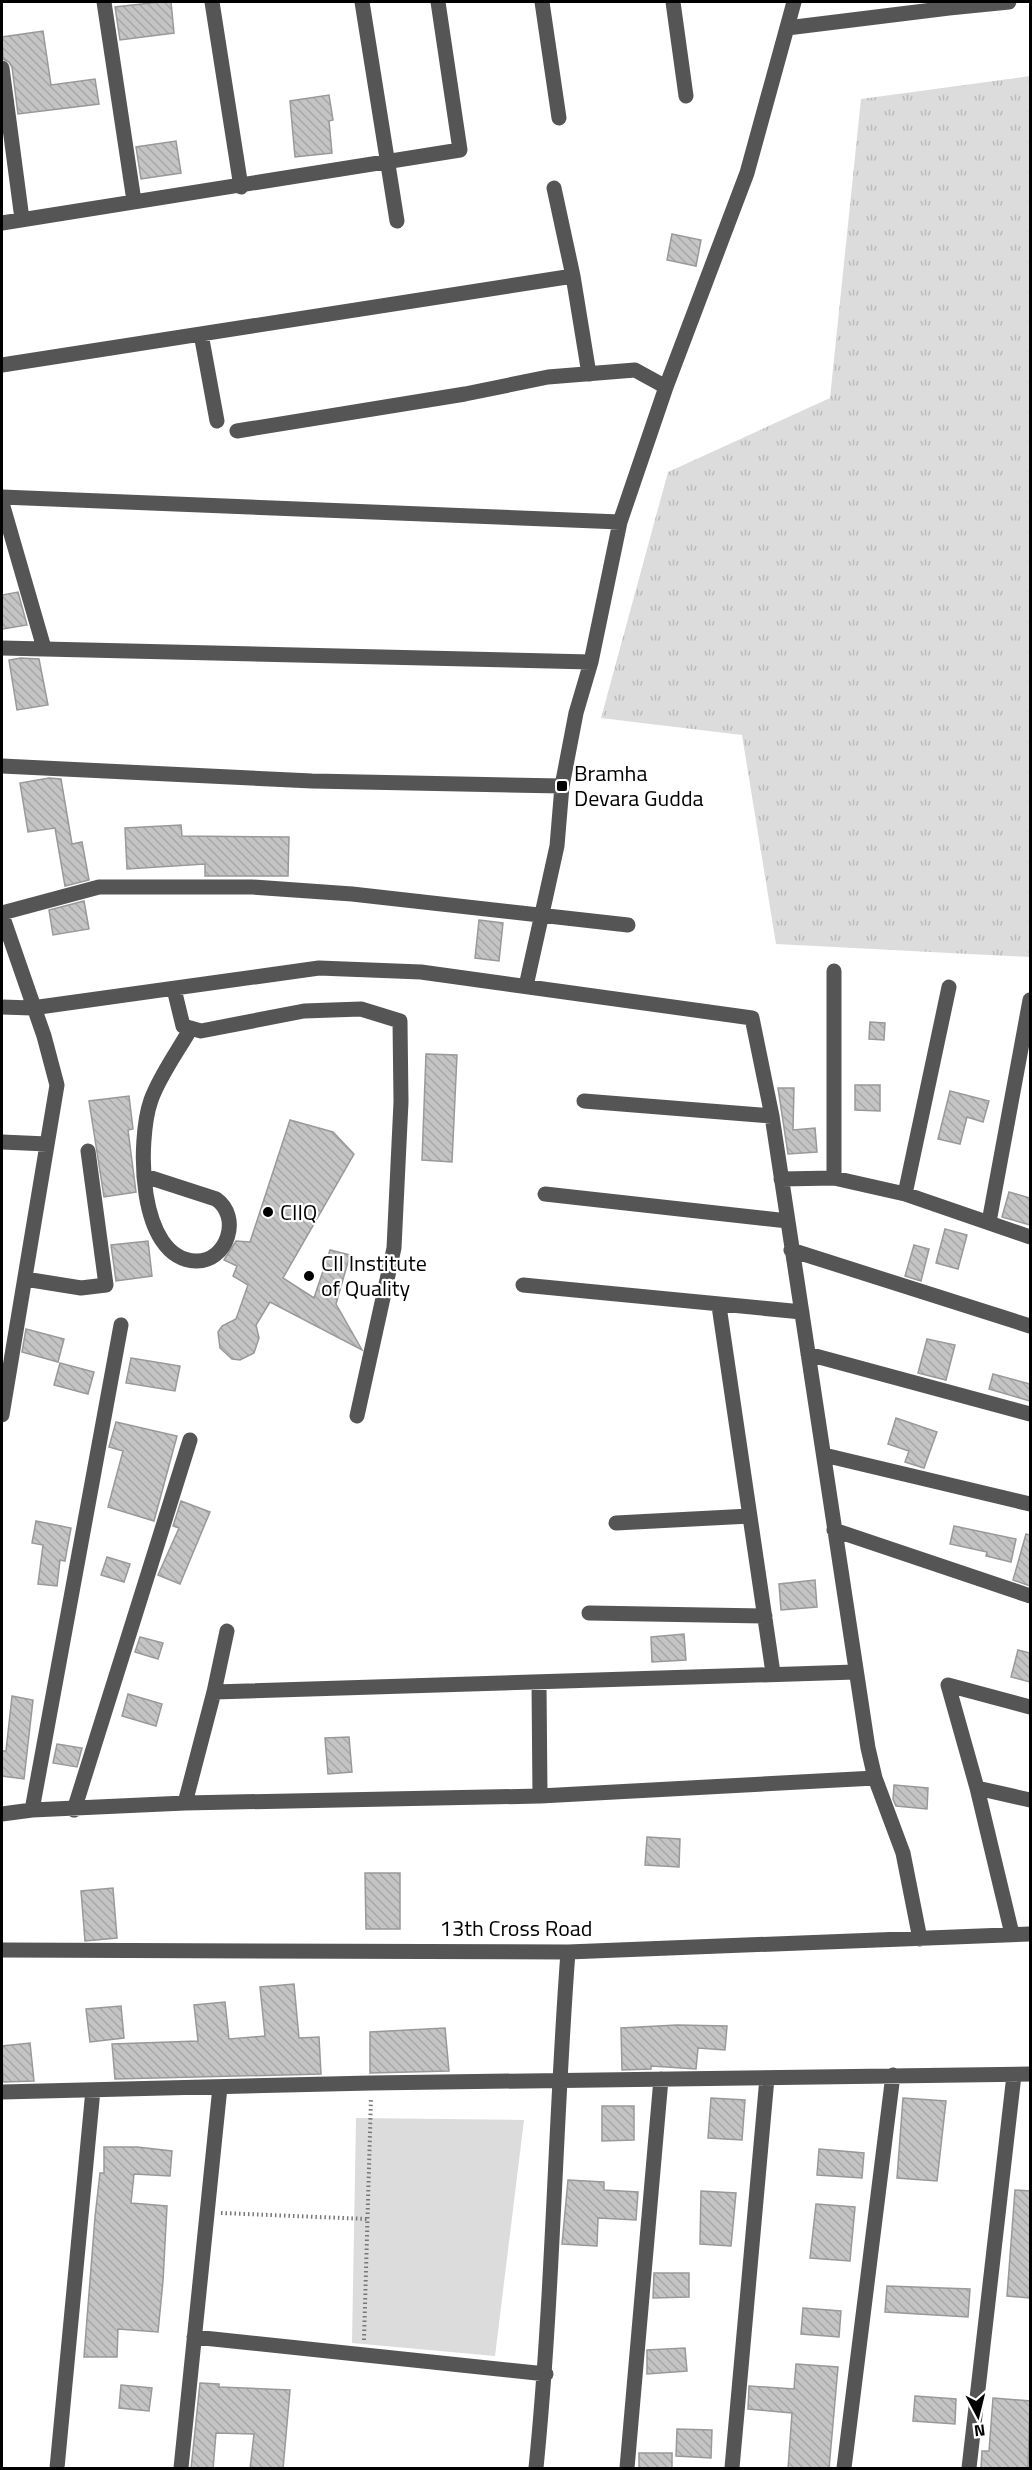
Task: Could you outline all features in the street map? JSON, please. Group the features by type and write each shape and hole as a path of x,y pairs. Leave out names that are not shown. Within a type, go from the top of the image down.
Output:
{"street":[{"path":"104,2 134,201"},
{"path":"212,2 241,186"},
{"path":"362,2 397,221"},
{"path":"2,223 460,150 438,2"},
{"path":"542,2 559,118"},
{"path":"673,2 686,96"},
{"path":"526,986 557,846 562,786 576,713 591,662 620,522 666,387 747,173 794,2"},
{"path":"787,28 949,5 1009,2"},
{"path":"2,68 22,219"},
{"path":"554,188 573,276 589,374"},
{"path":"2,365 573,276"},
{"path":"201,334 217,421"},
{"path":"237,431 465,394 548,377 635,370 666,387"},
{"path":"2,497 620,522"},
{"path":"2,503 44,648"},
{"path":"2,648 591,662"},
{"path":"2,766 312,782 562,786"},
{"path":"2,1415 57,1085 44,1036 32,1008 2,914 99,887 252,887 352,894 628,925"},
{"path":"2,1007 32,1008 319,968 421,972 752,1018 772,1116 855,1672 875,1778 903,1853 920,1939"},
{"path":"834,971 834,1178"},
{"path":"905,1194 949,987"},
{"path":"174,989 183,1026 201,1031 304,1011 361,1009 400,1021 401,1102 394,1248 357,1416"},
{"path":"989,1222 1030,1000"},
{"path":"146,1176 216,1199 225,1205 230,1217 230,1228 218,1252 211,1258 193,1261 177,1257 166,1249 157,1235 151,1216 146,1176 143,1132 152,1099 190,1028"},
{"path":"584,1101 772,1116"},
{"path":"2,1142 47,1144"},
{"path":"25,1278 81,1288 106,1285 88,1151"},
{"path":"781,1179 834,1178 905,1194 1030,1237"},
{"path":"545,1194 788,1221"},
{"path":"791,1250 1030,1326"},
{"path":"523,1285 719,1306 802,1311"},
{"path":"719,1306 773,1673"},
{"path":"32,1810 121,1324"},
{"path":"808,1354 1030,1414"},
{"path":"74,1810 189,1440"},
{"path":"824,1455 1030,1504"},
{"path":"616,1523 750,1516"},
{"path":"834,1530 1030,1596"},
{"path":"589,1613 765,1617"},
{"path":"185,1803 214,1692 226,1631"},
{"path":"214,1692 855,1672"},
{"path":"539,1683 540,1796"},
{"path":"1012,1934 977,1788 948,1685 1030,1707"},
{"path":"2,1814 32,1810 74,1810 185,1803 540,1796 875,1778"},
{"path":"977,1788 1030,1800"},
{"name":"13th Cross Road","path":"2,1950 568,1952 1030,1934"},
{"path":"536,2469 546,2374 558,2082 568,1952"},
{"path":"2,2092 371,2083 1030,2074"},
{"path":"844,2469 893,2075"},
{"path":"969,2469 1014,2075"},
{"path":"732,2469 767,2078"},
{"path":"627,2469 662,2079"},
{"path":"181,2469 220,2087"},
{"path":"57,2469 93,2090"},
{"path":"194,2337 546,2374"}],"path":[{"path":"363,2355 371,2083"},
{"path":"207,2213 367,2219"}],"green space":[{"path":"1030,76 1030,957 776,944 742,735 601,718 668,472 830,398 861,99"},
{"path":"356,2118 524,2120 495,2356 352,2343"}],"building":[{"path":"171,2 174,33 120,40 115,7"},
{"path":"43,31 51,85 95,79 99,104 18,114 12,67 3,59 2,37"},
{"path":"329,95 333,120 329,121 332,153 295,157 290,101"},
{"path":"176,141 181,173 141,179 136,147"},
{"path":"672,234 701,240 696,266 667,260"},
{"path":"18,592 27,625 2,629 2,595"},
{"path":"39,659 48,705 17,710 9,660"},
{"path":"49,778 61,779 72,844 82,842 89,880 65,886 55,828 28,832 20,783"},
{"path":"181,825 182,836 289,837 288,876 205,876 205,864 127,869 125,828"},
{"path":"84,901 89,929 53,935 49,910"},
{"path":"479,920 503,923 499,961 475,958"},
{"path":"870,1022 885,1023 884,1040 869,1039"},
{"path":"426,1054 457,1055 452,1162 422,1160"},
{"path":"855,1085 880,1085 880,1111 855,1110"},
{"path":"778,1088 794,1088 793,1130 815,1128 817,1152 788,1154"},
{"path":"950,1091 989,1101 983,1122 967,1117 960,1144 938,1139"},
{"path":"129,1096 133,1129 128,1130 136,1192 104,1197 89,1101"},
{"path":"290,1120 333,1132 354,1154 283,1278 314,1298 330,1250 350,1255 336,1304 362,1350 270,1302 256,1325 259,1338 254,1353 240,1360 232,1359 220,1348 218,1332 222,1326 236,1319 248,1285 233,1276 237,1266 224,1260 236,1241 250,1242"},
{"path":"1009,1192 1030,1198 1030,1225 1002,1217"},
{"path":"945,1229 967,1235 958,1269 936,1263"},
{"path":"148,1241 152,1276 116,1281 111,1245"},
{"path":"914,1245 929,1249 921,1281 905,1276"},
{"path":"26,1329 64,1339 58,1362 22,1352"},
{"path":"927,1339 955,1345 946,1380 918,1373"},
{"path":"131,1358 180,1366 175,1391 126,1383"},
{"path":"60,1363 94,1372 88,1394 54,1385"},
{"path":"993,1374 1030,1384 1030,1401 989,1389"},
{"path":"896,1418 937,1432 924,1468 905,1462 909,1451 888,1444"},
{"path":"116,1422 177,1436 154,1521 108,1507 123,1451 109,1447"},
{"path":"181,1501 210,1512 180,1584 158,1575 179,1528 173,1526"},
{"path":"36,1521 71,1528 65,1561 60,1560 57,1586 38,1584 43,1545 32,1543"},
{"path":"954,1526 1016,1539 1011,1562 986,1556 987,1552 950,1544"},
{"path":"1026,1534 1030,1535 1030,1586 1013,1580"},
{"path":"107,1557 130,1564 124,1582 101,1575"},
{"path":"815,1580 817,1607 781,1610 779,1584"},
{"path":"684,1634 686,1660 652,1662 651,1637"},
{"path":"140,1637 163,1643 158,1659 135,1652"},
{"path":"1018,1650 1030,1653 1030,1682 1011,1677"},
{"path":"128,1694 162,1704 156,1726 122,1716"},
{"path":"12,1696 33,1700 24,1779 2,1776 2,1751 6,1751"},
{"path":"349,1737 352,1772 328,1774 325,1738"},
{"path":"57,1744 82,1748 77,1767 53,1763"},
{"path":"894,1785 928,1788 927,1809 896,1806 893,1799"},
{"path":"647,1837 680,1839 679,1867 645,1865"},
{"path":"365,1873 400,1873 400,1929 366,1929"},
{"path":"113,1888 117,1938 85,1941 81,1891"},
{"path":"294,1984 299,2038 319,2037 321,2074 115,2079 112,2044 198,2041 194,2005 225,2002 229,2039 265,2036 260,1987"},
{"path":"121,2006 124,2038 90,2042 86,2009"},
{"path":"677,2025 727,2026 725,2050 698,2048 696,2069 651,2066 651,2069 622,2070 621,2028"},
{"path":"445,2028 449,2071 370,2073 370,2032"},
{"path":"30,2043 34,2081 3,2082 2,2046"},
{"path":"711,2098 745,2100 742,2140 708,2138"},
{"path":"903,2098 946,2101 937,2181 897,2178"},
{"path":"602,2106 634,2106 634,2140 602,2141"},
{"path":"104,2147 137,2147 172,2151 170,2176 134,2174 131,2203 167,2206 163,2281 158,2332 118,2329 117,2357 84,2357 95,2217 100,2173 104,2173"},
{"path":"819,2149 864,2153 862,2178 817,2175"},
{"path":"568,2180 604,2182 604,2190 638,2192 636,2220 598,2218 597,2246 562,2244"},
{"path":"1015,2190 1030,2191 1030,2298 1007,2296"},
{"path":"701,2191 736,2193 731,2246 700,2244"},
{"path":"816,2204 855,2207 850,2261 810,2258"},
{"path":"654,2273 689,2273 689,2297 653,2298"},
{"path":"887,2286 970,2289 968,2317 885,2312"},
{"path":"803,2308 841,2311 839,2337 801,2334"},
{"path":"685,2348 687,2371 647,2374 647,2350"},
{"path":"796,2364 838,2367 829,2469 788,2469 792,2413 748,2409 749,2386 794,2389"},
{"path":"200,2383 219,2384 219,2387 290,2390 283,2469 250,2469 254,2434 216,2433 213,2469 191,2469"},
{"path":"121,2385 152,2388 149,2411 119,2408"},
{"path":"915,2396 956,2399 955,2424 913,2421"},
{"path":"993,2398 1030,2401 1028,2469 981,2469 982,2451 989,2451"},
{"path":"677,2429 712,2430 711,2458 676,2456"},
{"path":"639,2453 672,2453 672,2469 639,2469"}],"place":[{"name":"Bramha Devara Gudda","path":"562,786"},
{"name":"CIIQ","path":"268,1212"},
{"name":"CII Institute of Quality","path":"309,1276"}]}
